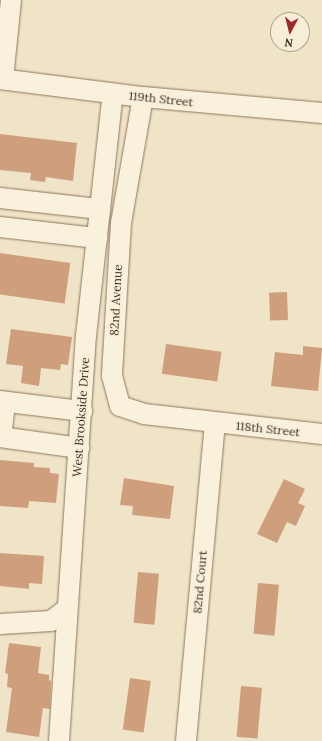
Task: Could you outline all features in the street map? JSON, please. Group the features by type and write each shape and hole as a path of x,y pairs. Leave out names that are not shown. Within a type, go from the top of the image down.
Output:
{"street":[{"path":"1,79 12,0"},
{"name":"119th Street","path":"1,79 143,98 322,113"},
{"name":"West Brookside Drive","path":"59,741 86,336 113,93"},
{"name":"82nd Avenue","path":"143,98 121,223 112,376 120,406 144,414 215,423"},
{"path":"0,198 100,209"},
{"path":"0,227 97,238"},
{"path":"79,448 0,437 3,402 82,411"},
{"name":"118th Street","path":"215,423 322,434"},
{"name":"82nd Court","path":"186,741 215,423"},
{"path":"0,624 51,621 67,609"}],"building":[{"path":"0,134 77,143 73,181 46,177 45,182 30,180 31,173 0,170"},
{"path":"0,253 70,263 65,303 0,294"},
{"path":"287,292 288,320 270,321 269,293"},
{"path":"11,329 72,337 68,365 61,364 60,370 41,368 39,386 21,383 23,366 6,364"},
{"path":"166,344 221,352 217,382 162,374"},
{"path":"303,346 322,348 318,391 271,386 275,352 303,355"},
{"path":"0,460 34,463 34,467 50,468 50,473 59,474 56,503 29,501 28,508 0,506"},
{"path":"124,478 174,486 170,519 132,515 133,506 120,505"},
{"path":"284,479 305,489 298,503 305,506 296,526 287,522 277,543 257,534"},
{"path":"0,553 44,556 42,584 29,583 29,589 0,586"},
{"path":"138,572 159,574 154,625 134,623"},
{"path":"258,583 279,585 274,636 254,634"},
{"path":"9,643 41,647 38,673 49,675 49,680 51,681 50,709 43,708 39,737 6,732 12,688 7,687 8,674 5,673"},
{"path":"130,678 151,681 144,732 123,729"},
{"path":"241,686 262,688 257,739 237,737"}]}
